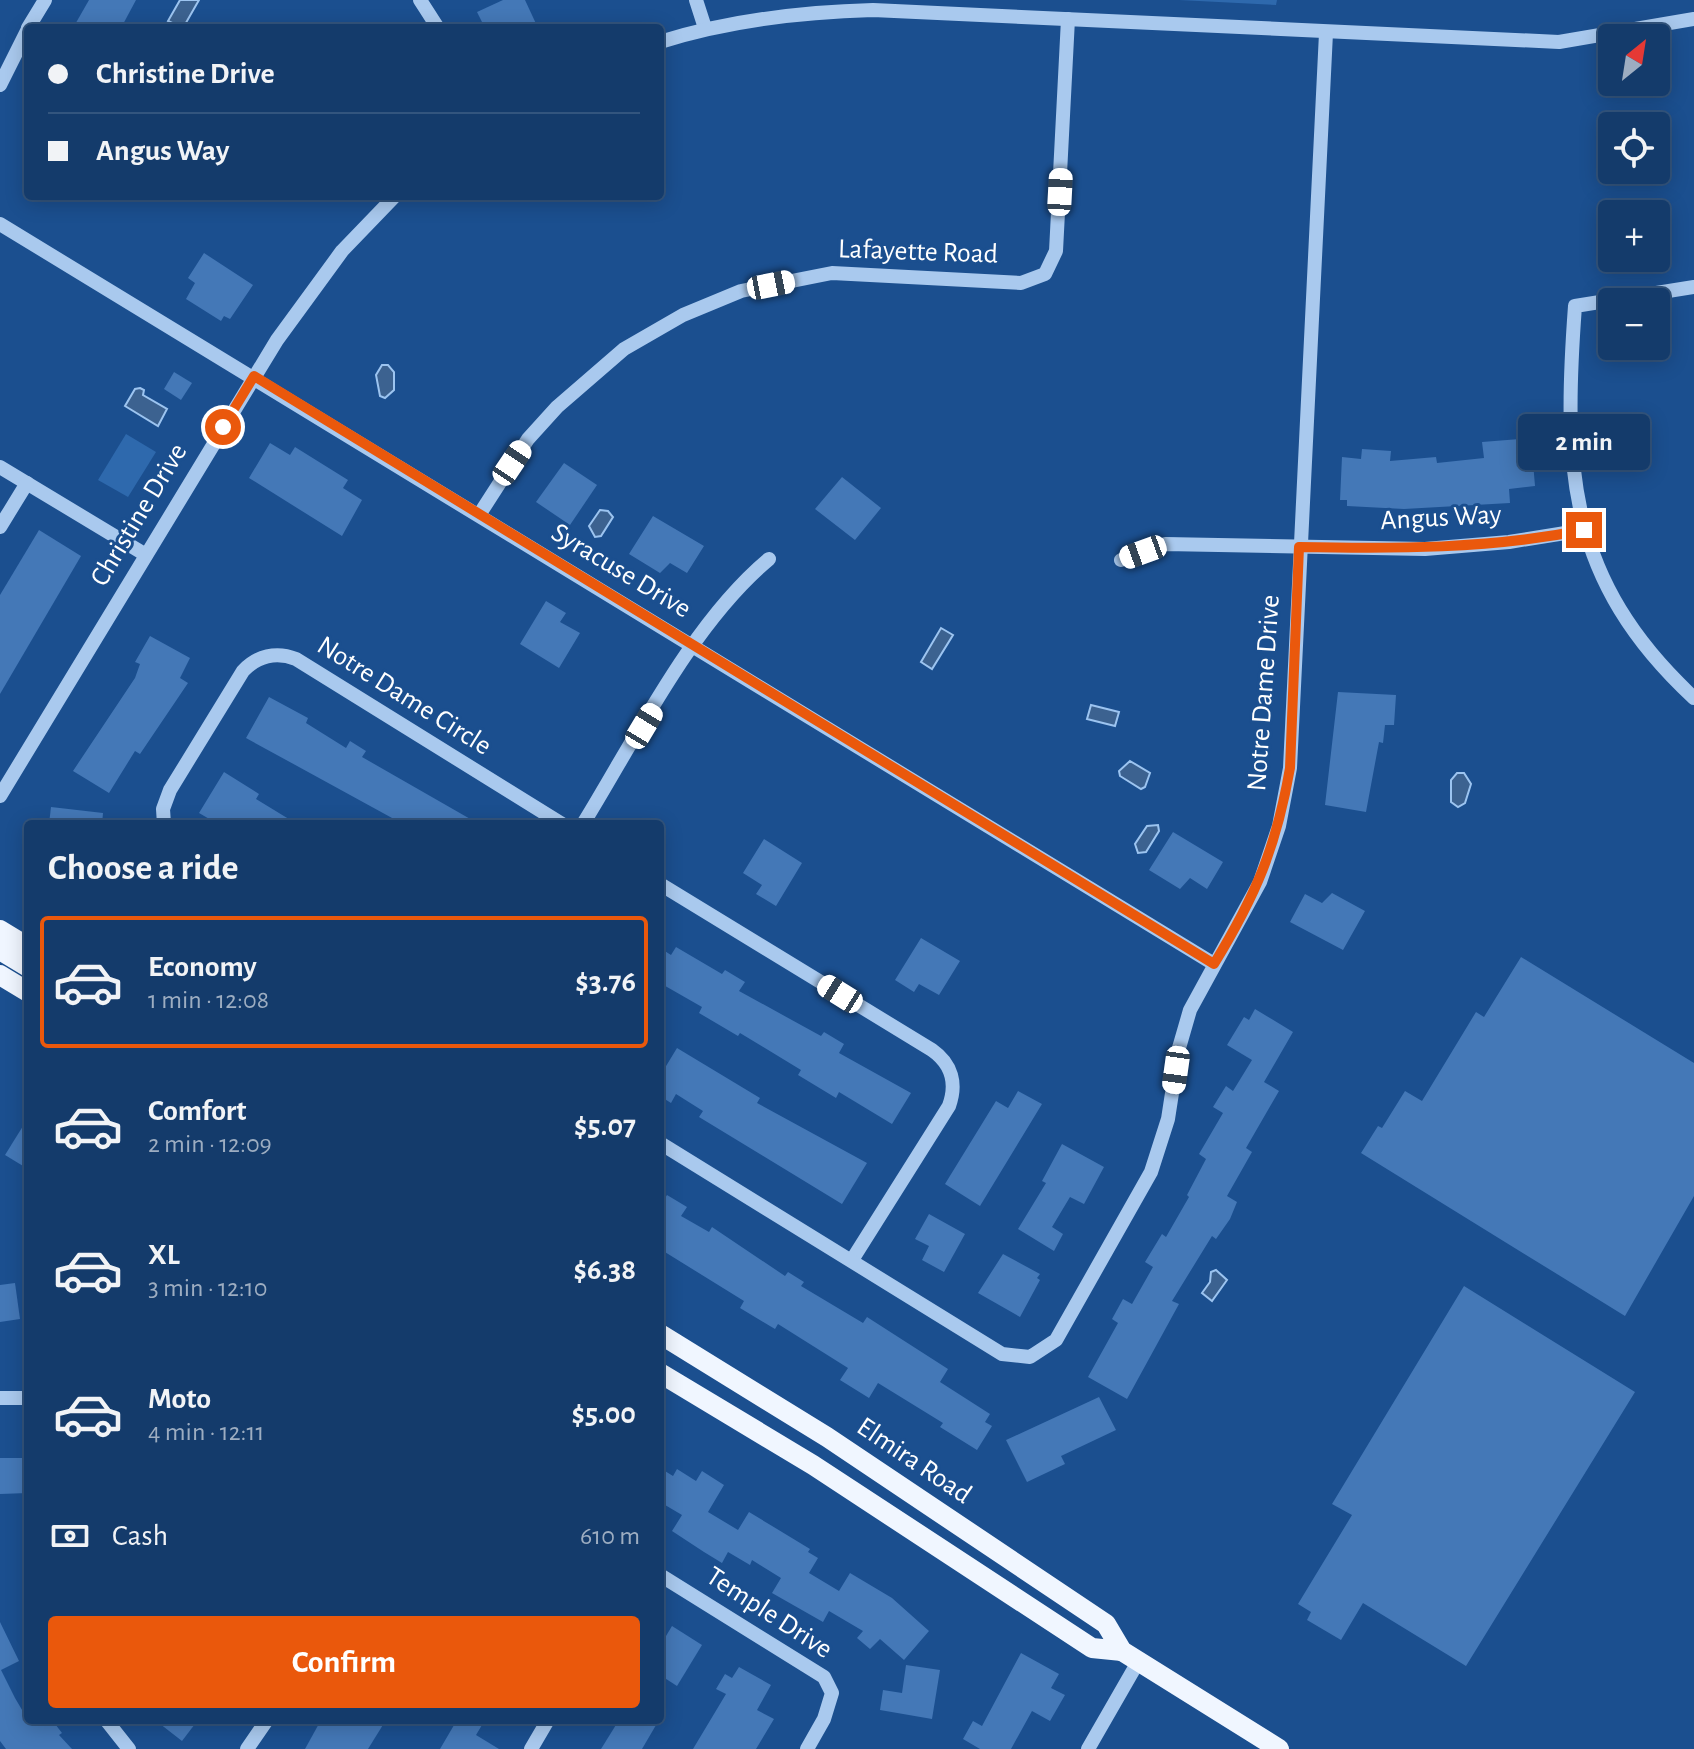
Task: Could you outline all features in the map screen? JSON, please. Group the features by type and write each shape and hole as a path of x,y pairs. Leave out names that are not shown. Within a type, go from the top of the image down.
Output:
{"main road":[{"path":"0,930 24,945"},
{"path":"0,950 24,965"},
{"path":"0,975 24,990"},
{"name":"Elmira Road","path":"664,1336 827,1437 1106,1624 1130,1656"},
{"name":"Elmira Road","path":"664,1375 813,1465 1092,1648 1130,1656 1279,1749"}],"street":[{"path":"30,24 45,0"},
{"path":"420,0 435,24"},
{"path":"696,0 705,28"},
{"path":"664,41 705,28 765,18 873,10 1559,42 1694,19"},
{"name":"Lafayette Road","path":"479,515 528,439 557,407 624,349 683,315 741,291 832,273 1021,283 1045,274 1056,251 1068,19"},
{"name":"Notre Dame Drive","path":"852,1260 1002,1354 1030,1357 1051,1346 1138,1196 1161,1146 1190,1010 1260,882 1284,802 1290,768 1326,33"},
{"path":"0,85 24,36"},
{"name":"Christine Drive","path":"0,796 254,376 318,281 391,200"},
{"name":"Syracuse Drive","path":"0,224 254,376 1214,964"},
{"path":"1694,287 1575,306 1569,440 1574,487 1584,530 1613,599 1658,663 1694,698"},
{"path":"0,467 146,555"},
{"path":"0,527 27,483"},
{"name":"Angus Way","path":"1121,560 1165,544 1425,549 1509,542 1584,530"},
{"path":"585,820 693,645 737,585 769,559"},
{"name":"Notre Dame Circle","path":"164,820 165,799 243,671 258,659 279,655 296,659 556,820"},
{"path":"664,886 932,1050 951,1072 953,1087 949,1106 852,1260 664,1145"},
{"path":"0,1398 24,1398"},
{"name":"Temple Drive","path":"664,1577 824,1677 832,1693 824,1719 807,1749"},
{"path":"1088,1749 1130,1656"},
{"path":"109,1724 129,1749"},
{"path":"247,1749 264,1724"},
{"path":"531,1749 546,1724"}],"shaded area":[{"path":"180,0 199,0 185,24 168,21"},
{"path":"1179,0 1277,0 1276,5"},
{"path":"382,365 388,365 394,372 394,390 385,398 380,396 376,375"},
{"path":"135,389 144,390 143,395 167,409 158,426 125,406"},
{"path":"126,434 156,452 128,497 98,480"},
{"path":"600,510 608,511 613,517 601,536 595,537 589,526"},
{"path":"941,628 953,635 932,669 921,662"},
{"path":"1091,705 1119,712 1115,726 1087,719"},
{"path":"1130,761 1150,773 1145,787 1141,789 1120,776 1119,771"},
{"path":"1457,773 1464,773 1471,784 1465,803 1458,807 1451,802 1451,780"},
{"path":"1158,825 1159,831 1146,852 1138,853 1135,844 1147,826"},
{"path":"1216,1270 1227,1280 1212,1301 1202,1293 1210,1282 1211,1272"}],"building":[{"path":"89,0 136,0 123,24 75,24"},
{"path":"503,0 525,0 536,24 483,24 477,12"},
{"path":"204,253 253,285 230,319 224,316 221,321 186,299 195,283 188,278"},
{"path":"174,372 192,383 181,400 164,389"},
{"path":"1531,438 1535,486 1509,489 1510,503 1404,509 1347,506 1347,500 1340,500 1342,457 1361,459 1362,449 1391,451 1390,461 1436,457 1437,463 1484,458 1482,442"},
{"path":"270,443 290,455 295,447 348,480 343,488 362,500 342,536 249,478"},
{"path":"564,463 597,485 570,525 536,502"},
{"path":"842,477 881,508 855,540 815,509"},
{"path":"653,516 704,546 687,573 670,563 660,573 629,554"},
{"path":"39,530 81,556 0,694 0,595"},
{"path":"546,601 566,613 560,622 580,633 559,668 520,644"},
{"path":"150,636 190,658 180,678 188,683 140,754 135,751 109,793 73,771 135,678 140,664 135,662"},
{"path":"1338,692 1396,695 1394,725 1385,725 1383,743 1379,742 1366,812 1325,805"},
{"path":"269,697 308,718 306,723 346,748 350,741 366,751 362,757 472,820 396,820 246,738"},
{"path":"224,772 259,794 256,799 290,820 211,820 199,813"},
{"path":"51,807 103,813 102,820 49,820"},
{"path":"1173,832 1223,862 1207,889 1190,878 1180,889 1149,870"},
{"path":"764,839 802,863 776,906 756,894 762,885 743,873"},
{"path":"1332,893 1365,911 1343,950 1290,922 1305,894 1322,903"},
{"path":"921,938 960,961 939,995 919,984 914,992 895,980"},
{"path":"676,947 722,974 725,970 745,982 739,991 821,1036 824,1032 844,1044 839,1053 911,1093 892,1124 839,1092 836,1098 798,1075 801,1070 740,1033 738,1036 699,1013 702,1007 664,985 664,951 671,955"},
{"path":"1521,957 1694,1063 1694,1196 1625,1316 1361,1153 1378,1126 1382,1128 1405,1091 1422,1101 1476,1012 1484,1017"},
{"path":"1255,1009 1293,1032 1264,1082 1279,1091 1246,1148 1252,1152 1227,1196 1237,1202 1230,1219 1216,1239 1212,1236 1172,1301 1179,1304 1127,1399 1088,1377 1118,1323 1112,1319 1123,1299 1132,1304 1153,1267 1145,1262 1162,1234 1166,1237 1189,1197 1187,1195 1206,1159 1199,1154 1223,1113 1213,1107 1226,1086 1233,1091 1252,1060 1227,1045 1244,1017 1249,1020"},
{"path":"677,1048 760,1098 757,1103 867,1163 842,1204 699,1117 703,1111 676,1094 671,1103 664,1099 664,1069"},
{"path":"1018,1091 1042,1104 980,1206 945,1184 996,1101 1008,1108"},
{"path":"24,1124 24,1167 5,1155"},
{"path":"1062,1144 1104,1167 1084,1204 1070,1197 1052,1227 1063,1234 1054,1251 1018,1229 1046,1183 1042,1181"},
{"path":"667,1195 687,1207 681,1216 709,1232 712,1227 785,1276 788,1272 804,1282 801,1286 863,1323 867,1317 948,1369 940,1382 990,1414 985,1422 992,1426 977,1450 940,1427 943,1423 878,1383 869,1398 840,1380 848,1368 778,1324 775,1329 740,1308 744,1301 664,1251 664,1200"},
{"path":"929,1214 965,1234 944,1272 922,1260 929,1246 915,1239"},
{"path":"1003,1254 1040,1274 1037,1278 1040,1280 1020,1317 978,1293"},
{"path":"15,1283 20,1319 0,1322 0,1285"},
{"path":"1464,1286 1635,1392 1466,1666 1363,1603 1341,1640 1307,1620 1311,1612 1298,1604 1352,1515 1332,1504"},
{"path":"1099,1397 1116,1430 1061,1456 1065,1464 1027,1482 1006,1440"},
{"path":"0,1458 24,1458 24,1493 0,1494"},
{"path":"677,1469 696,1481 702,1471 724,1485 708,1512 738,1530 749,1512 810,1549 808,1552 818,1558 809,1573 839,1591 850,1573 892,1598 929,1631 904,1660 880,1639 870,1649 857,1638 863,1631 829,1611 823,1622 772,1593 781,1578 752,1560 750,1565 728,1552 722,1563 672,1531 682,1515 664,1504 664,1470 673,1476"},
{"path":"0,1622 19,1661 1,1670 24,1713 24,1724 55,1724 62,1733 59,1735 72,1749 6,1749 0,1741"},
{"path":"672,1626 702,1645 677,1686 664,1678 664,1639"},
{"path":"1021,1653 1059,1674 1051,1688 1065,1695 1050,1721 1032,1711 1011,1749 980,1749 963,1739 973,1721 982,1726"},
{"path":"906,1665 940,1670 932,1719 880,1710 883,1690 902,1693"},
{"path":"739,1667 771,1685 757,1710 774,1719 756,1749 693,1749 726,1694 716,1689 725,1674 732,1678"},
{"path":"160,1724 195,1724 182,1741"},
{"path":"319,1724 384,1724 368,1749 305,1749"},
{"path":"455,1724 483,1724 476,1735 499,1749 440,1749"},
{"path":"617,1724 657,1724 642,1749 601,1749"}],"route":[{"path":"223,427 254,376 1214,964 1260,882 1272,852 1284,802 1290,768 1299,547 1425,549 1509,542 1584,530"}]}
